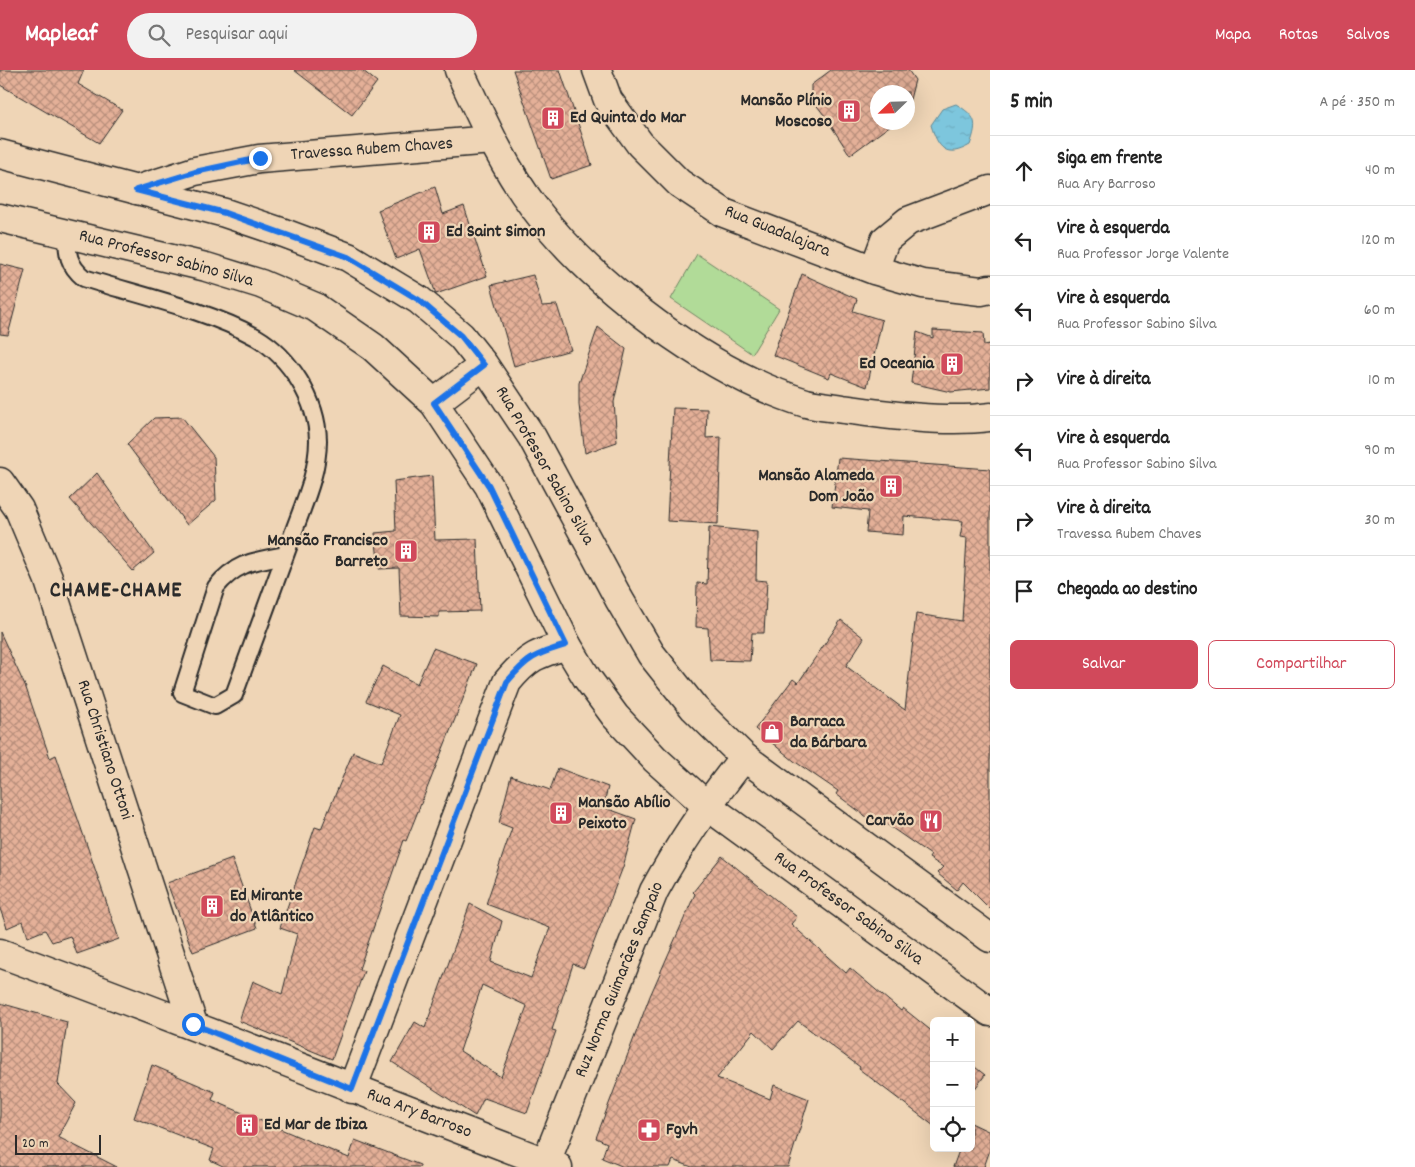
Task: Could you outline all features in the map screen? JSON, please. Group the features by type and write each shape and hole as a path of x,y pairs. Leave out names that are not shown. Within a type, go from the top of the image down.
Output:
{"street":[{"path":"459,70 492,140 533,206 575,254 620,295 688,346 749,380 807,403 917,416 990,417"},
{"name":"Rua Guadalajara","path":"597,70 608,100 640,144 679,183 724,213 874,270 923,284 981,290 990,289"},
{"name":"Travessa Rubem Chaves","path":"136,190 195,172 260,158 492,140"},
{"name":"Rua Professor Sabino Silva","path":"0,154 225,213 348,257 419,300 461,336 484,365 532,437 619,599 651,654 694,708 744,757 990,938"},
{"path":"874,270 886,240 908,221 990,190"},
{"name":"Rua Professor Sabino Silva","path":"0,218 206,267 261,284 314,307 373,347 434,403 489,486 566,645 586,678 616,716 655,759 706,805 990,1012"},
{"path":"434,403 484,365"},
{"name":"Rua Christiano Ottoni","path":"0,482 19,509 48,578 193,1024"},
{"path":"352,1089 507,682 521,665 536,654 566,645"},
{"path":"706,805 744,757"},
{"name":"Ruz Norma Guimarães Sampaio","path":"552,1165 654,891 676,849 706,805"},
{"name":"Rua Ary Barroso","path":"0,953 193,1024 352,1089 552,1165"}],"lane":[{"path":"67,234 66,253 73,269 84,278 223,322 248,334 281,357 299,379 312,410 318,440 315,472 285,555 234,695 215,706 182,693 216,587 226,574 242,564 285,555"}],"green space":[{"path":"697,254 779,309 752,354 671,299"}],"water":[{"path":"956,104 972,117 975,125 970,145 955,151 949,151 940,145 931,125 942,109"}],"building":[{"path":"0,70 84,70 78,84 122,110 99,143 0,85"},
{"path":"294,70 362,70 377,82 352,115"},
{"name":"Ed Quinta do Mar","path":"513,70 560,70 592,165 551,179"},
{"name":"Mansão Plínio Moscoso","path":"831,70 908,70 915,80 914,85 870,85 870,130 884,130 850,155 811,98 811,85"},
{"name":"Ed Saint Simon","path":"435,187 443,214 464,206 487,276 436,294 420,249 396,259 378,210"},
{"path":"0,264 25,270 8,335 0,334"},
{"path":"802,274 857,299 853,311 882,320 867,387 831,373 829,378 773,355"},
{"path":"533,275 542,306 557,305 571,350 514,366 491,285"},
{"path":"598,327 626,349 614,402 617,442 585,453 579,405 579,383"},
{"name":"Ed Oceania","path":"933,330 983,333 984,345 990,344 990,388 951,392 911,383 917,332 933,338"},
{"path":"673,408 707,409 706,438 721,437 718,524 667,521"},
{"path":"182,417 214,457 216,500 187,525 127,444 154,418"},
{"path":"838,458 990,469 990,909 963,882 957,890 937,873 943,867 929,858 931,855 879,819 876,824 836,794 838,791 794,761 755,729 793,679 798,683 841,620 864,638 846,666 905,710 916,614 962,621 967,538 960,537 963,521 904,516 903,535 866,532 868,511 832,507"},
{"path":"97,473 154,553 133,571 70,499"},
{"name":"Mansão Francisco Barreto","path":"432,476 435,540 477,539 480,611 439,612 439,617 401,616 399,568 379,569 375,533 396,531 394,481"},
{"path":"709,527 757,532 756,580 767,581 764,633 752,633 750,661 710,660 708,628 696,627 697,583 707,584"},
{"path":"0,632 26,688 50,758 56,755 119,939 77,954 70,936 52,942 45,930 28,937 23,921 7,928 0,909"},
{"path":"433,648 477,664 406,841 404,840 359,969 364,971 332,1059 239,1021 253,981 282,994 297,934 280,928 315,827 321,829 353,752 381,763 400,715 366,701 383,666 417,684"},
{"path":"558,768 608,787 603,807 636,819 623,867 584,968 573,964 552,1030 556,1031 527,1113 484,1098 475,1116 392,1062 415,1022 425,1028 470,904 502,921 491,962 531,978 550,928 486,904 512,828 499,823 511,776 550,790","holes":["482,985 527,1006 501,1077 460,1051"]},
{"path":"722,856 797,917 791,924 846,973 850,968 901,1011 903,1008 930,1030 930,1123 798,1021 773,1049 754,1031 717,1078 770,1099 774,1085 809,1099 788,1167 692,1167 673,1160 670,1167 624,1167 602,1158 607,1143 596,1138 650,996 695,894 693,892"},
{"name":"Ed Mirante do Atlântico","path":"232,859 257,928 193,952 167,883"},
{"path":"0,1003 67,1022 58,1084 76,1103 58,1137 117,1167 0,1167"},
{"path":"152,1065 215,1092 212,1100 349,1158 355,1140 420,1165 420,1167 225,1167 210,1160 214,1149 134,1118"},
{"path":"975,1067 985,1075 975,1089"},
{"path":"975,1125 990,1132 990,1150 984,1167 953,1167 959,1152 975,1152"}],"place":[{"name":"Mansão Plínio Moscoso","path":"849,111"},
{"name":"Ed Quinta do Mar","path":"553,118"},
{"name":"Ed Saint Simon","path":"429,232"},
{"name":"Ed Oceania","path":"952,364"},
{"name":"Mansão Alameda Dom João","path":"891,486"},
{"name":"Mansão Francisco Barreto","path":"406,551"},
{"name":"Barraca da Bárbara","path":"772,732"},
{"name":"Mansão Abílio Peixoto","path":"561,813"},
{"name":"Carvão","path":"931,821"},
{"name":"Ed Mirante do Atlântico","path":"212,906"},
{"name":"Ed Mar de Ibiza","path":"247,1125"},
{"name":"Fgvh","path":"649,1130"}],"district":[{"name":"CHAME-CHAME","path":"116,591"}],"route":[{"path":"193,1024 352,1089 507,682 521,665 536,654 566,645 489,486 434,403 484,365 461,336 419,300 348,257 225,213 136,190 195,172 260,158"}]}
